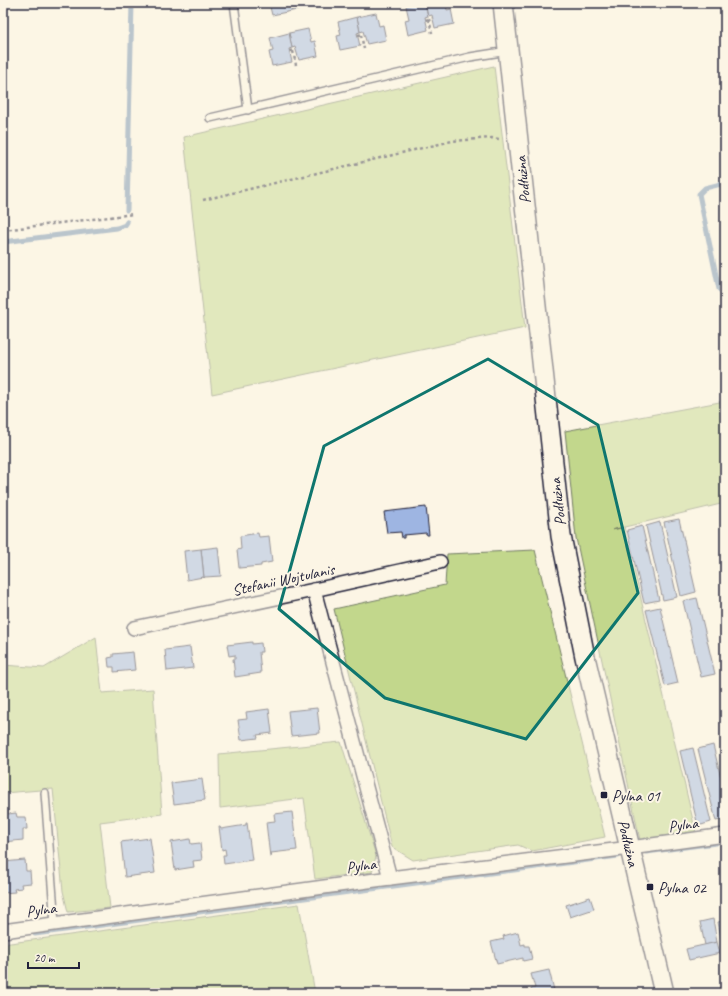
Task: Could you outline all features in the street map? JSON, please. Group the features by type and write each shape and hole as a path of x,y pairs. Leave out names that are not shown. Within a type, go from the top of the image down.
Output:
{"street":[{"name":"Podłużna","path":"503,3 561,536 586,656 664,993"},
{"name":"Stefanii Wojtulanis","path":"134,628 440,562"},
{"path":"314,590 390,878"},
{"name":"Pylna","path":"3,931 390,878 725,835"}],"lane":[{"path":"234,3 248,110"},
{"path":"210,118 470,57 509,51"},
{"path":"45,793 55,924"}],"path":[{"path":"429,19 432,33"},
{"path":"361,35 364,49"},
{"path":"293,51 296,65"},
{"path":"203,200 452,141 492,138 518,142"},
{"path":"3,230 134,214"}],"highlighted area":[{"path":"488,359 598,425 638,593 526,739 385,698 279,609 324,446"}],"green space":[{"path":"494,66 525,328 212,394 184,137"},
{"path":"725,401 725,503 624,527 696,833 640,840 576,538 565,431"},
{"path":"535,550 605,837 532,851 518,845 413,860 392,847 334,609 445,585 447,554"},
{"path":"96,637 102,693 153,689 162,814 100,822 110,908 68,912 63,891 53,789 3,793 3,665 44,668"},
{"path":"341,742 376,856 372,872 315,879 304,798 220,808 219,754"},
{"path":"299,904 315,993 3,993 3,944"}],"building":[{"path":"269,3 290,3 292,11 272,15"},
{"path":"290,3 310,3 311,7 292,11"},
{"path":"425,3 428,16 425,17 428,30 408,35 405,20 409,19 406,6"},
{"path":"425,3 446,3 447,10 451,9 454,24 435,28 432,15 428,16"},
{"path":"376,13 379,26 383,25 386,40 367,44 363,31 360,32 357,17"},
{"path":"357,17 360,32 357,33 360,46 340,50 337,36 341,35 338,22"},
{"path":"308,29 311,42 315,41 318,56 299,60 295,47 292,48 289,33"},
{"path":"289,33 292,48 289,49 292,62 272,66 269,52 273,51 270,38"},
{"path":"426,507 429,535 426,533 404,535 404,538 402,538 401,532 387,533 384,512"},
{"path":"679,519 696,592 681,596 664,522"},
{"path":"660,522 677,597 663,600 646,526"},
{"path":"642,526 659,600 644,603 627,530"},
{"path":"258,533 259,537 269,536 272,562 261,564 261,566 239,568 237,550 241,549 240,536"},
{"path":"218,547 221,576 204,578 201,549"},
{"path":"201,549 204,578 187,580 184,551"},
{"path":"697,598 715,674 701,677 683,601"},
{"path":"660,607 678,683 665,686 646,610"},
{"path":"252,642 252,644 261,643 262,652 259,652 261,673 235,677 233,659 235,659 235,655 229,656 227,645"},
{"path":"190,647 193,668 167,671 165,650"},
{"path":"133,652 135,670 114,672 114,667 109,667 108,658 113,657 113,654"},
{"path":"317,708 320,733 291,736 288,711"},
{"path":"269,709 272,733 257,735 258,738 241,740 238,720 247,719 246,712"},
{"path":"713,745 725,795 725,819 716,821 698,749"},
{"path":"693,748 711,822 698,826 680,751"},
{"path":"202,779 205,800 174,804 171,783"},
{"path":"8,810 8,814 16,813 17,817 26,817 27,829 23,829 23,840 3,842 3,811"},
{"path":"292,812 297,850 271,853 272,856 270,857 266,822 275,821 274,814"},
{"path":"246,823 252,860 224,864 223,855 226,855 225,849 222,850 219,827 221,829 246,825"},
{"path":"150,838 155,873 125,877 121,842"},
{"path":"190,839 191,844 200,843 202,860 193,861 194,867 175,870 171,842"},
{"path":"25,860 26,871 30,871 31,883 21,884 22,888 14,889 15,892 3,893 3,862"},
{"path":"590,897 594,909 570,917 566,905"},
{"path":"713,919 717,942 705,945 700,922"},
{"path":"725,921 725,937 721,938 718,922"},
{"path":"518,932 521,945 525,944 525,946 529,946 532,959 523,961 523,958 497,964 491,942 504,939 503,936"},
{"path":"717,942 720,953 689,960 686,949"},
{"path":"549,970 554,990 543,993 532,993 531,989 535,988 531,974"}],"waterway":[{"path":"127,210 132,3"},
{"path":"725,183 705,188 699,194 719,289 725,294"},
{"path":"3,242 117,228 125,225 127,222"},
{"path":"646,852 716,843"},
{"path":"35,934 618,856"}],"place":[{"name":"Pylna 01","path":"604,795"},
{"name":"Pylna 02","path":"650,887"}]}
